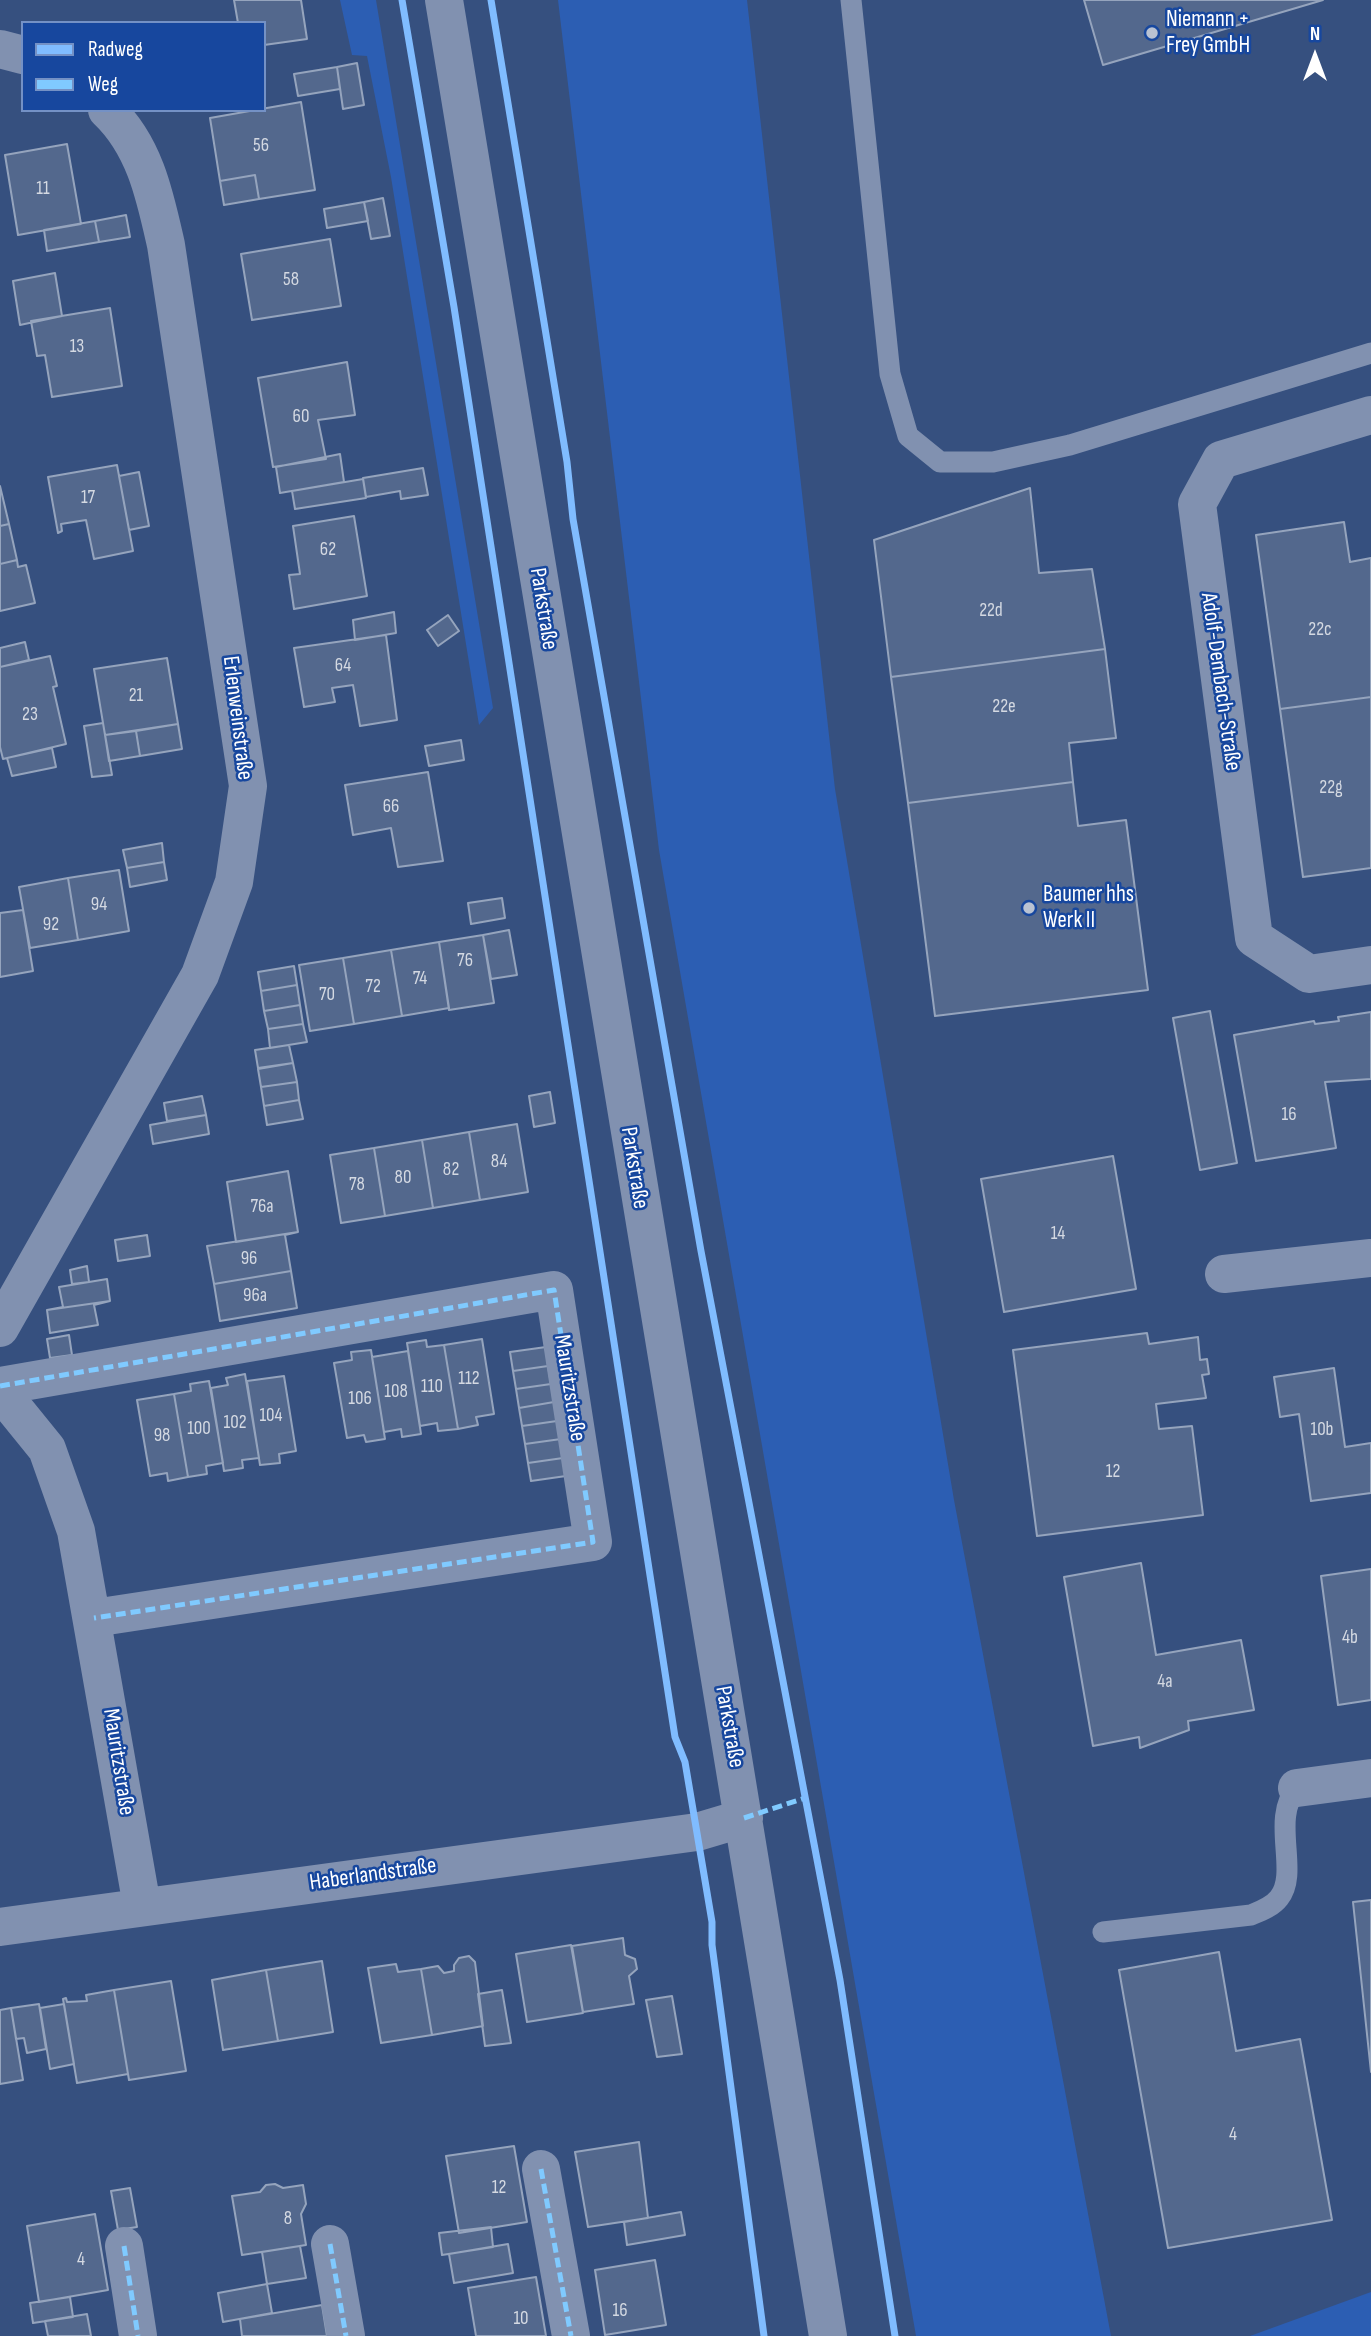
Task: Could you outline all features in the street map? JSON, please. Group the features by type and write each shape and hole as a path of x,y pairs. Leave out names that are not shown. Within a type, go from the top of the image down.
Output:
{"street":[{"name":"Parkstraße","path":"444,0 828,2336"},
{"path":"0,49 21,54"},
{"name":"Erlenweinstraße","path":"0,1328 200,975 234,882 248,786 166,245 149,173 119,121 109,112"},
{"name":"Adolf-Dembach-Straße","path":"1371,415 1221,460 1197,504 1254,938 1309,974 1371,965"},
{"path":"1224,1274 1371,1258"},
{"name":"Mauritzstraße","path":"0,1386 554,1290 593,1542 94,1618"},
{"name":"Mauritzstraße","path":"0,1391 47,1449 76,1531 94,1618 142,1906"},
{"path":"1297,1788 1371,1778"},
{"name":"Haberlandstraße","path":"0,1927 697,1832 744,1818"},
{"path":"541,2169 571,2336"},
{"path":"330,2244 346,2336"},
{"path":"124,2246 138,2336"}],"lane":[{"path":"851,0 890,374 908,436 940,462 993,462 1070,445 1371,354"},
{"path":"1103,1932 1251,1915 1271,1906 1281,1896 1285,1883 1285,1807 1297,1788"}],"shaded area":[{"path":"340,0 376,0 493,708 479,725 391,177 367,56 352,55"},
{"path":"558,0 747,0 835,789 954,1500 1111,2336 916,2336 659,850"},
{"path":"1371,2292 1371,2336 1250,2336"}],"building":[{"path":"234,0 301,0 307,39 266,45 266,21 238,21"},
{"name":"Niemann + Frey GmbH","path":"1084,0 1323,0 1103,65"},
{"path":"357,63 364,105 343,109 337,67"},
{"path":"337,67 340,89 298,96 294,74"},
{"path":"301,102 315,190 259,199 255,175 220,181 210,118 244,112 266,112 266,108"},
{"path":"67,144 81,224 18,235 5,155"},
{"path":"255,175 259,199 224,205 220,181"},
{"path":"383,198 390,236 371,239 364,202"},
{"path":"364,202 368,221 327,228 324,209"},
{"path":"126,215 130,237 99,242 95,221"},
{"path":"95,221 99,242 47,251 44,230"},
{"path":"330,239 341,306 252,320 241,254"},
{"path":"55,273 62,316 20,325 13,281"},
{"path":"110,308 122,386 52,397 45,355 37,356 31,321"},
{"path":"347,362 355,415 318,420 326,459 273,467 258,378"},
{"path":"340,454 344,482 280,493 276,467"},
{"path":"117,465 133,551 94,559 86,520 61,524 62,531 58,533 48,477"},
{"path":"423,468 428,495 401,499 400,491 366,497 363,478"},
{"path":"139,472 149,526 129,530 119,476"},
{"path":"363,479 366,498 295,509 292,491"},
{"path":"0,486 9,524 0,526"},
{"path":"1030,488 1039,573 1092,569 1105,649 891,677 874,540"},
{"path":"354,516 367,596 294,609 289,575 300,574 293,526"},
{"path":"1344,522 1350,562 1371,558 1371,697 1280,709 1256,535"},
{"path":"9,524 17,560 0,564 0,526"},
{"path":"17,560 18,567 26,565 35,603 0,611 0,564"},
{"path":"394,612 396,633 355,640 353,620"},
{"path":"448,615 459,631 438,646 427,630"},
{"path":"386,635 397,720 360,726 353,685 332,688 335,702 304,707 294,648"},
{"path":"25,642 29,660 0,667 0,648"},
{"path":"1105,649 1116,738 1069,743 1073,782 908,803 891,677"},
{"path":"50,656 57,686 53,687 66,744 3,759 0,747 0,667"},
{"path":"167,658 178,724 105,735 94,669"},
{"path":"1371,697 1371,868 1303,877 1280,709"},
{"path":"103,723 112,775 92,777 84,726"},
{"path":"178,724 182,749 140,756 136,731"},
{"path":"136,731 140,756 109,761 105,735"},
{"path":"461,740 464,760 429,766 425,746"},
{"path":"52,748 56,767 12,776 7,758"},
{"path":"428,772 443,861 398,867 391,828 353,835 345,785"},
{"name":"Baumer hhs Werk II","path":"1073,782 1078,826 1126,820 1148,990 935,1016 908,803"},
{"path":"162,843 164,862 127,868 123,850"},
{"path":"164,862 167,880 130,887 127,868"},
{"path":"119,870 129,931 78,940 68,878"},
{"path":"68,878 78,940 30,948 19,887"},
{"path":"502,898 505,918 471,924 468,903"},
{"path":"23,910 33,971 0,977 0,913"},
{"path":"509,930 517,975 491,979 483,935"},
{"path":"483,935 494,1003 449,1010 439,942"},
{"path":"439,942 449,1008 402,1016 391,950"},
{"path":"391,950 402,1016 354,1024 343,958"},
{"path":"343,958 354,1024 310,1031 299,965"},
{"path":"294,966 297,985 261,991 258,972"},
{"path":"297,985 300,1005 264,1011 261,991"},
{"path":"300,1005 303,1024 268,1029 264,1011"},
{"path":"1210,1011 1237,1163 1200,1170 1173,1018"},
{"path":"1371,1012 1371,1079 1325,1082 1336,1148 1256,1161 1234,1035 1314,1021 1315,1024 1339,1021 1338,1017"},
{"path":"303,1024 307,1042 270,1048 268,1029"},
{"path":"289,1045 293,1063 258,1068 255,1050"},
{"path":"293,1063 297,1082 261,1087 258,1069"},
{"path":"297,1082 299,1100 264,1106 261,1087"},
{"path":"550,1092 555,1123 534,1127 529,1096"},
{"path":"202,1096 206,1115 167,1121 164,1103"},
{"path":"299,1100 303,1119 267,1125 264,1106"},
{"path":"206,1115 209,1134 153,1144 150,1125"},
{"path":"517,1124 528,1192 480,1200 469,1132"},
{"path":"469,1132 480,1200 433,1208 422,1140"},
{"path":"422,1140 433,1208 385,1216 374,1148"},
{"path":"374,1148 385,1216 341,1223 330,1155"},
{"path":"1113,1156 1136,1289 1004,1312 981,1179"},
{"path":"288,1171 298,1232 236,1242 227,1182"},
{"path":"298,1232 285,1235 291,1271 214,1284 207,1246"},
{"path":"147,1235 150,1256 118,1261 115,1240"},
{"path":"87,1266 89,1282 72,1284 70,1270"},
{"path":"291,1271 297,1308 220,1321 214,1284"},
{"path":"107,1279 110,1301 47,1310 63,1307 59,1287"},
{"path":"110,1301 94,1305 98,1325 50,1333 47,1310"},
{"path":"1147,1333 1149,1344 1198,1337 1200,1360 1207,1359 1209,1374 1202,1375 1206,1398 1156,1404 1159,1429 1192,1426 1203,1515 1037,1536 1013,1350"},
{"path":"69,1335 72,1355 50,1358 47,1339"},
{"path":"482,1339 494,1414 476,1417 478,1425 458,1429 444,1345"},
{"path":"426,1340 427,1347 444,1345 458,1429 438,1431 437,1423 420,1426 407,1343"},
{"path":"546,1347 548,1366 513,1371 510,1352"},
{"path":"371,1350 385,1439 366,1442 364,1435 347,1438 334,1363 352,1360 351,1352"},
{"path":"408,1351 421,1434 402,1437 401,1429 384,1432 372,1357"},
{"path":"548,1366 551,1384 516,1389 513,1371"},
{"path":"1334,1368 1345,1447 1371,1443 1371,1493 1311,1501 1299,1414 1280,1417 1274,1377"},
{"path":"245,1374 259,1458 242,1460 243,1468 224,1471 211,1388 228,1385 226,1378"},
{"path":"284,1376 296,1451 279,1454 280,1463 260,1465 247,1381"},
{"path":"209,1381 223,1463 206,1466 207,1474 188,1477 174,1394 191,1391 190,1384"},
{"path":"551,1384 554,1402 519,1408 516,1389"},
{"path":"174,1394 188,1477 168,1481 167,1473 150,1476 137,1400"},
{"path":"554,1402 557,1421 522,1426 519,1408"},
{"path":"557,1421 561,1439 525,1444 522,1426"},
{"path":"561,1439 563,1458 528,1463 525,1444"},
{"path":"563,1458 566,1476 531,1481 528,1463"},
{"path":"1141,1563 1156,1655 1241,1640 1254,1710 1188,1721 1189,1730 1140,1748 1139,1737 1093,1746 1064,1577"},
{"path":"1371,1569 1371,1700 1338,1705 1321,1576"},
{"path":"1371,1900 1371,2072 1353,1902"},
{"path":"623,1938 625,1955 635,1959 637,1969 629,1976 634,2004 583,2012 572,1946"},
{"path":"571,1945 583,2013 527,2022 516,1954"},
{"path":"1219,1952 1236,2051 1300,2039 1332,2220 1168,2248 1119,1970"},
{"path":"469,1956 475,1962 483,2026 432,2035 421,1969 438,1966 444,1973 454,1971 454,1965 459,1958"},
{"path":"322,1961 333,2032 278,2041 266,1970"},
{"path":"396,1964 398,1972 421,1969 432,2035 381,2043 368,1968"},
{"path":"266,1970 278,2041 223,2050 212,1980"},
{"path":"171,1981 186,2071 129,2080 114,1990"},
{"path":"114,1990 128,2074 77,2083 63,1999 66,1998 67,2002 87,2001 86,1995"},
{"path":"502,1990 511,2043 485,2046 478,1994"},
{"path":"672,1996 682,2054 657,2057 646,2000"},
{"path":"39,2004 46,2049 27,2053 24,2038 16,2039 11,2008"},
{"path":"64,2004 74,2064 50,2069 40,2008"},
{"path":"11,2008 23,2080 0,2084 0,2010"},
{"path":"639,2142 648,2218 588,2227 575,2152"},
{"path":"514,2146 527,2222 459,2233 446,2156"},
{"path":"275,2184 283,2188 303,2185 306,2204 301,2214 306,2245 242,2255 232,2196 260,2192 266,2185"},
{"path":"130,2188 137,2227 118,2230 111,2191"},
{"path":"681,2212 685,2235 627,2245 624,2222"},
{"path":"95,2214 108,2290 39,2302 27,2226"},
{"path":"491,2227 493,2247 442,2255 439,2233"},
{"path":"508,2244 513,2273 454,2283 449,2254"},
{"path":"300,2246 306,2278 267,2284 262,2252"},
{"path":"655,2260 666,2325 605,2335 595,2270"},
{"path":"536,2277 546,2336 476,2336 468,2288"},
{"path":"267,2284 272,2313 223,2322 218,2293"},
{"path":"70,2297 73,2317 33,2323 30,2303"},
{"path":"322,2305 327,2336 242,2336 240,2319"},
{"path":"87,2314 91,2336 48,2336 45,2321"}],"marked path":[{"path":"0,1386 554,1290 593,1542 94,1618"},
{"path":"744,1818 805,1798"},
{"path":"541,2169 571,2336"},
{"path":"330,2244 346,2336"},
{"path":"124,2246 138,2336"}],"cycle path":[{"path":"402,0 454,307 675,1737 685,1762 712,1922 712,1945 764,2336"},
{"path":"491,0 567,462 573,519 701,1251 840,1980 895,2336"}],"place":[{"name":"Niemann + Frey GmbH","path":"1152,33"},
{"name":"Baumer hhs Werk II","path":"1029,908"}]}
